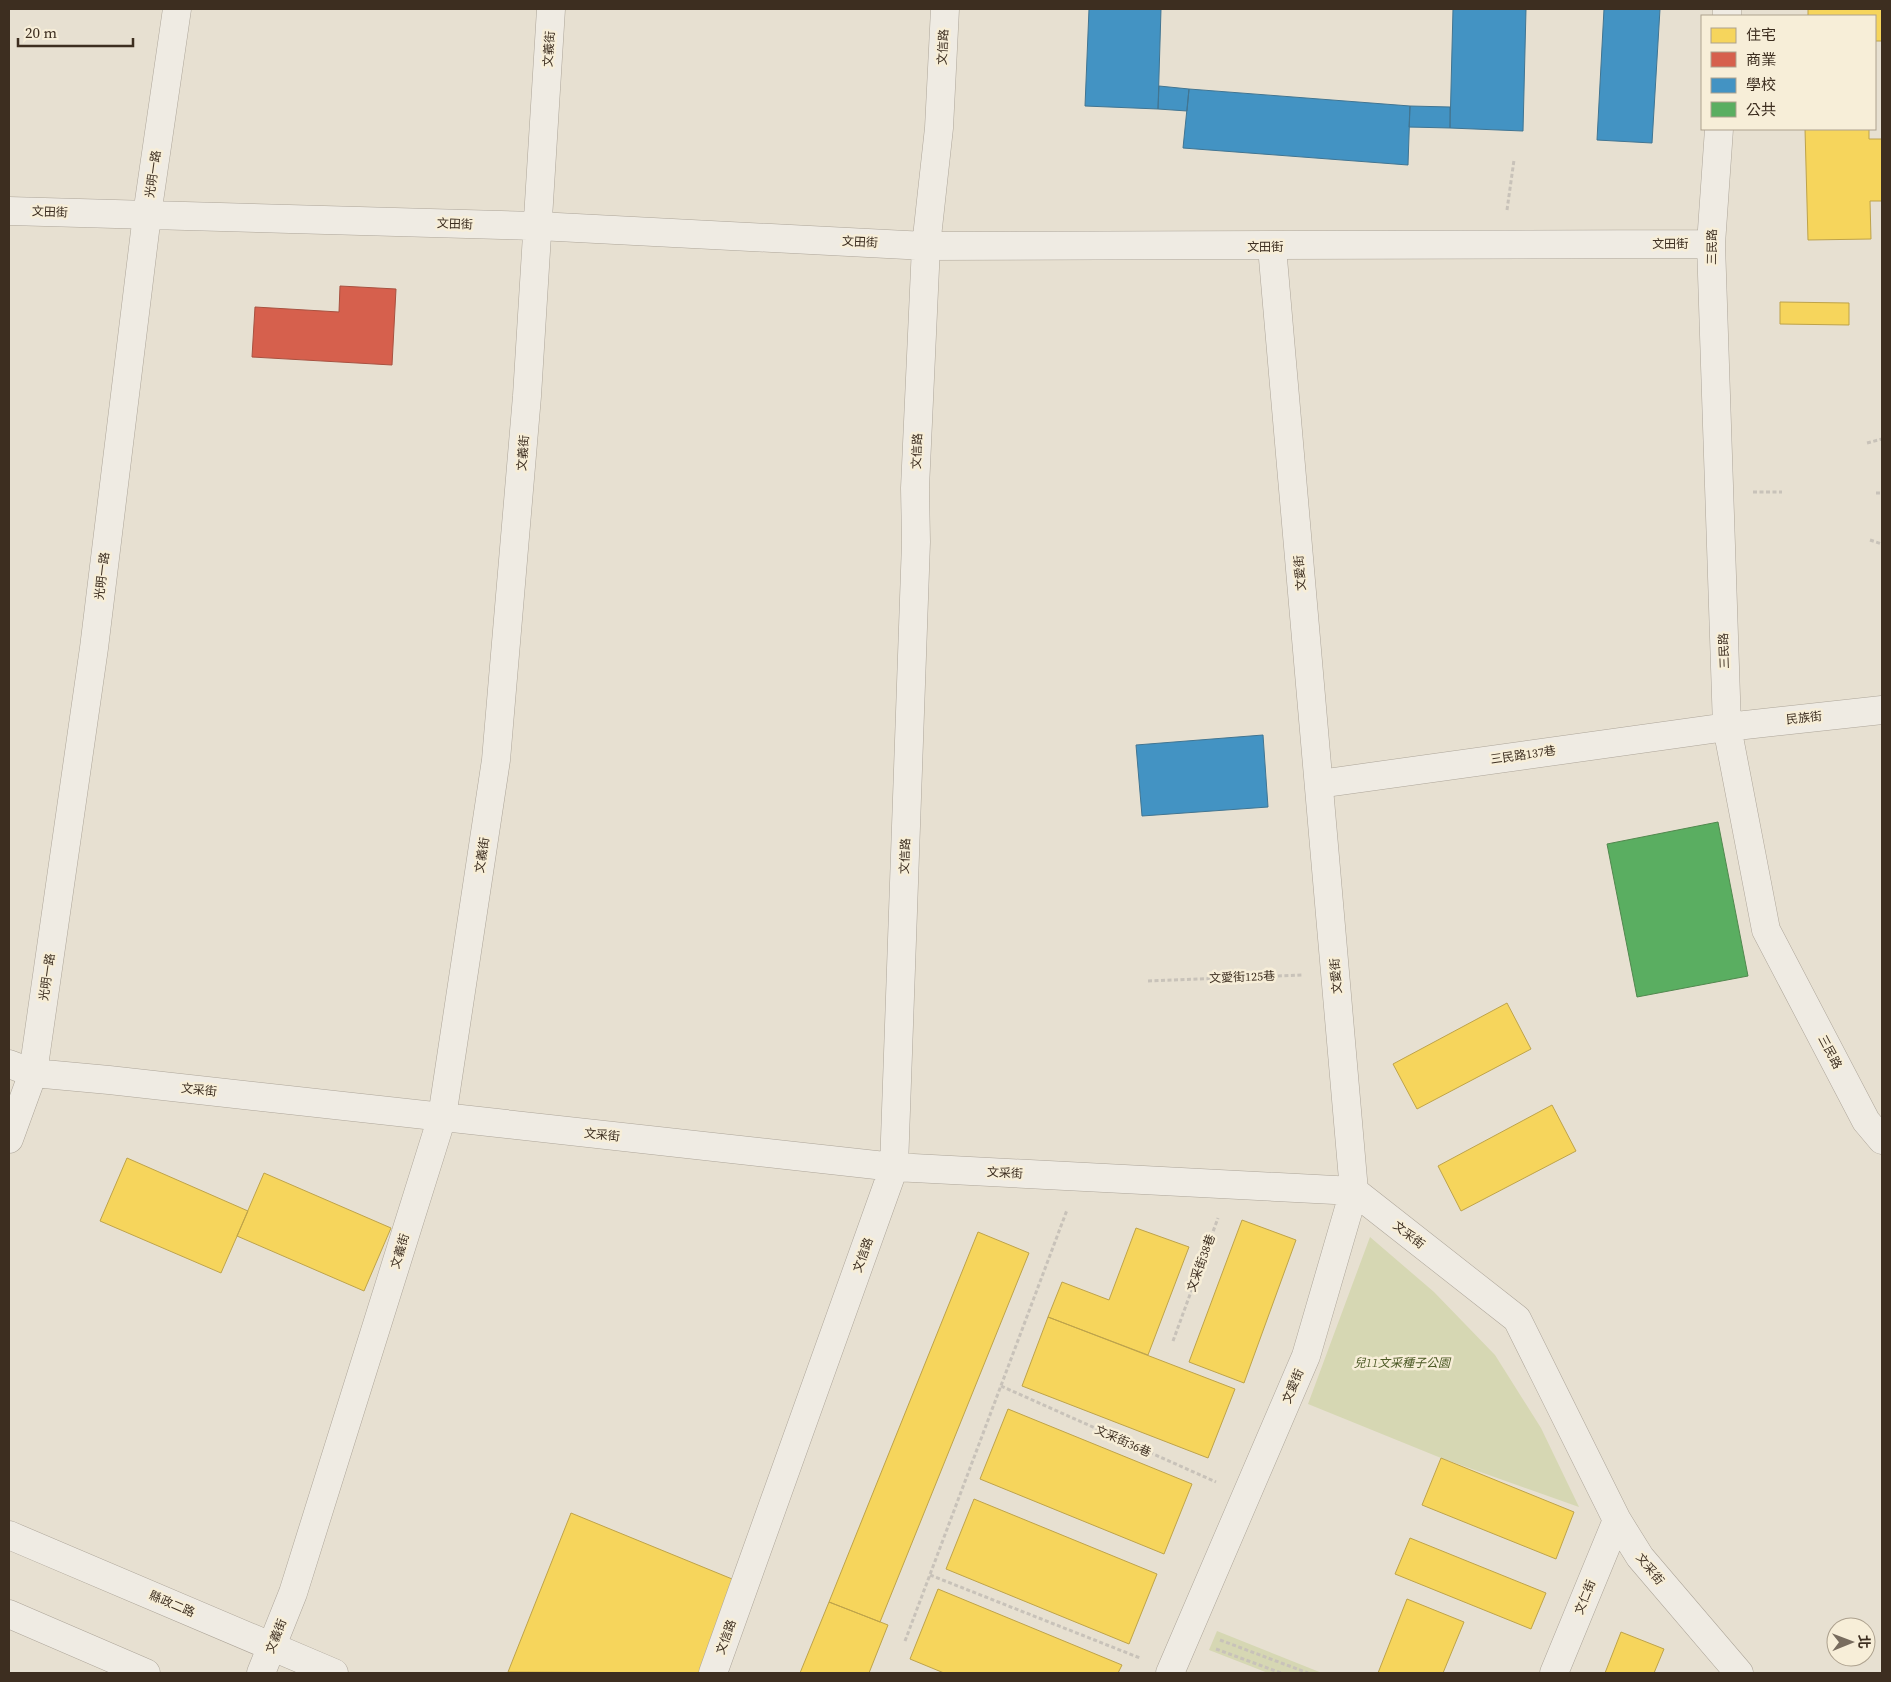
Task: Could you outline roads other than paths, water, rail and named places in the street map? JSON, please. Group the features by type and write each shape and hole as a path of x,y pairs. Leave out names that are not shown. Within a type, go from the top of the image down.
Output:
{"street":[{"name":"光明一路","path":"9,1139 94,648 147,215 177,9"},
{"name":"文義街","path":"260,1673 293,1593 442,1117 496,760 527,406 552,9"},
{"name":"文信路","path":"714,1673 894,1167 915,552 915,488 926,246 939,128 945,9"},
{"name":"三民路","path":"1719,130 1711,244 1727,727 1766,930 1866,1121 1882,1140"},
{"name":"文田街","path":"9,211 538,226 926,246 1272,247 1711,244"},
{"name":"文愛街","path":"1170,1672 1306,1356 1354,1191 1272,247"},
{"name":"民族街","path":"1727,727 1882,710"},
{"name":"三民路137巷","path":"1319,784 1727,727"},
{"name":"文采街","path":"21,1069 894,1167 1354,1191 1517,1319 1617,1520 1640,1557 1739,1673"},
{"name":"文仁街","path":"1554,1673 1617,1520"},
{"name":"縣政二路","path":"9,1535 334,1673"},
{"path":"9,1614 146,1673"}],"park label":[{"name":"兒11文采種子公園","path":"1402,1363"}]}
